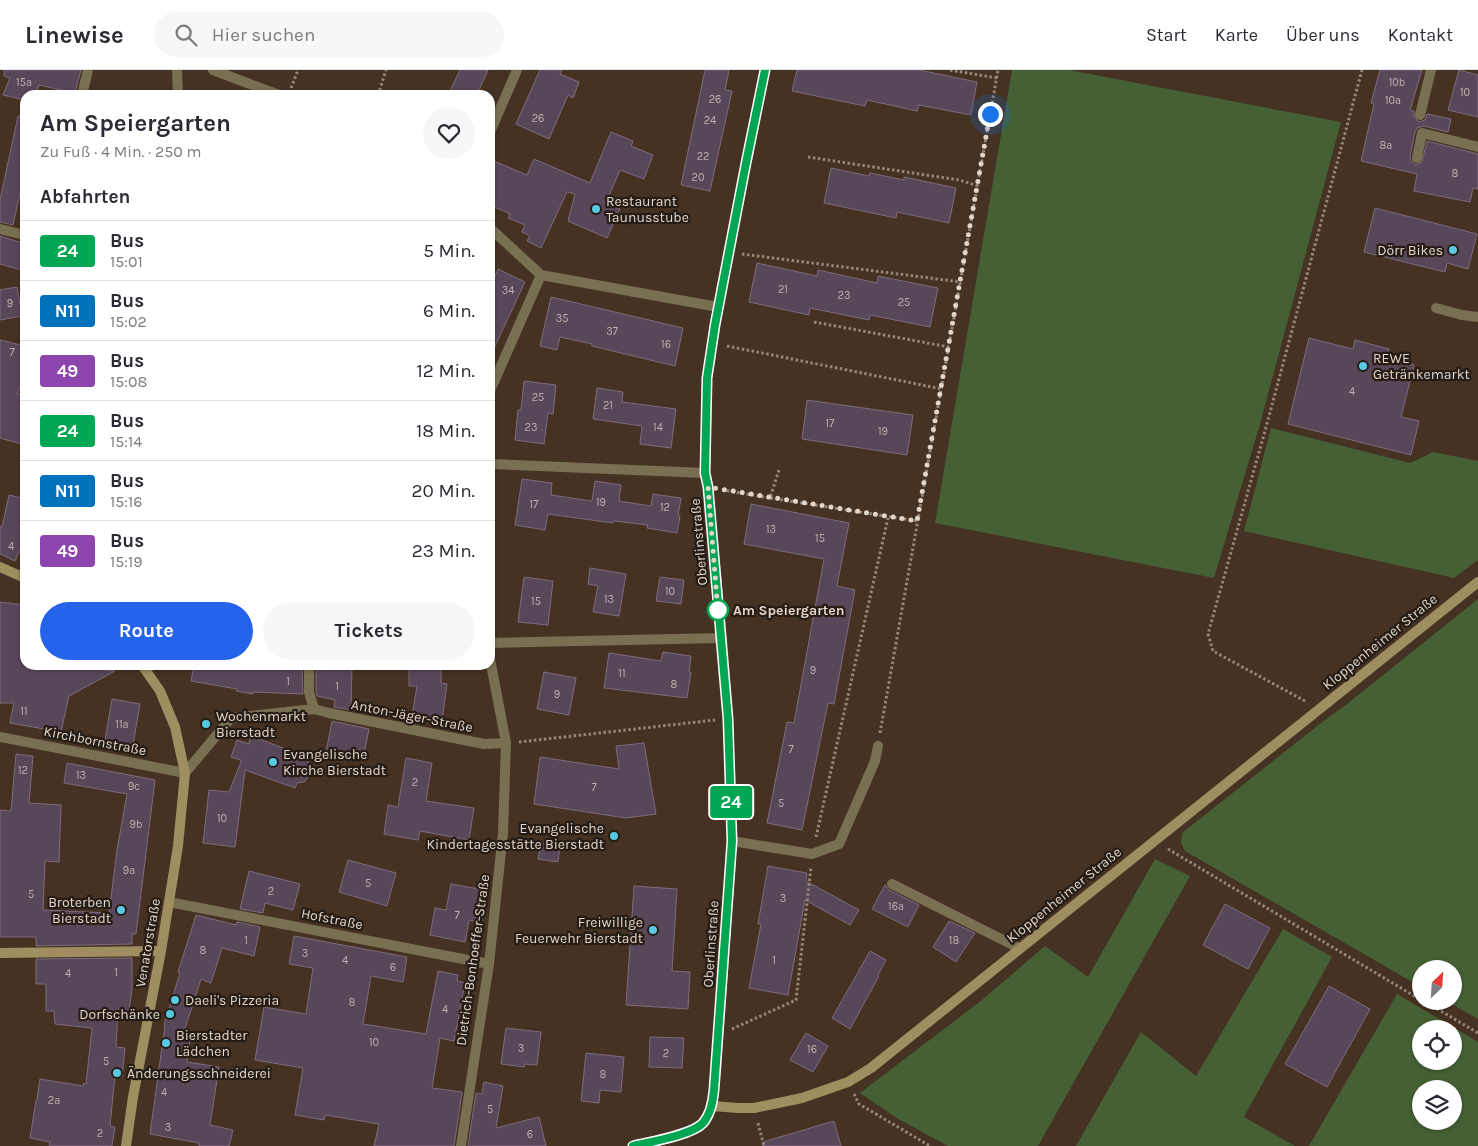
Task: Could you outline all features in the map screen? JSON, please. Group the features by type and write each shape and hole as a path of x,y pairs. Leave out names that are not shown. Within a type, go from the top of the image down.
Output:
{"street":[{"path":"83,90 88,70"},
{"path":"178,70 178,90"},
{"path":"213,70 266,90"},
{"path":"495,121 517,70"},
{"name":"Oberlinstraße","path":"712,1106 732,841 728,719 708,487 705,473 707,378 718,307 765,70"},
{"path":"1420,115 1431,70"},
{"path":"1417,158 1422,133 1478,147"},
{"path":"0,229 20,233"},
{"path":"495,232 542,274 718,307"},
{"path":"495,380 542,274"},
{"path":"1436,308 1478,317"},
{"path":"495,464 705,473"},
{"path":"0,567 20,576"},
{"name":"Kloppenheimer Straße","path":"712,1106 754,1108 802,1098 848,1082 871,1068 1478,582"},
{"path":"495,643 722,638"},
{"name":"Venatorstraße","path":"126,1146 178,846 185,773 175,727 160,692 145,670"},
{"path":"185,773 231,718 314,709 310,692 309,670"},
{"name":"Dietrich-Bonhoeffer-Straße","path":"461,1146 489,964 503,834 506,743 492,670"},
{"name":"Anton-Jäger-Straße","path":"314,709 484,744 506,743"},
{"name":"Kirchbornstraße","path":"0,737 185,773"},
{"path":"732,841 812,854 839,844 876,761 878,746"},
{"path":"892,884 1019,948"},
{"name":"Hofstraße","path":"169,902 489,964"},
{"path":"0,953 161,951"},
{"path":"633,1146 696,1129 703,1123 712,1106"}],"path":[{"path":"290,90 298,70"},
{"path":"380,90 386,70"},
{"path":"950,70 997,78"},
{"path":"878,746 998,70"},
{"path":"1319,709 1213,651 1208,634 1265,431 1362,70"},
{"path":"808,157 959,180 978,186"},
{"path":"729,252 961,282"},
{"path":"814,322 949,347"},
{"path":"712,343 942,390"},
{"path":"770,498 779,470"},
{"path":"708,487 888,518 917,521"},
{"path":"718,1036 796,1000 812,854 888,518"},
{"path":"506,743 728,719"},
{"path":"1154,841 1412,993"},
{"path":"1440,1010 1478,1033"},
{"path":"848,1082 859,1104 930,1146"},
{"path":"754,1108 764,1146"}],"green space":[{"path":"1012,70 1069,70 1341,122 1260,424 1214,578 935,523"},
{"path":"1271,428 1410,463 1433,452 1478,461 1478,560 1454,578 1244,531"},
{"path":"1478,599 1478,1019 1462,1010 1462,960 1412,960 1412,982 1185,851 1181,843 1182,833"},
{"path":"1155,859 1190,876 1038,1146 948,1146 900,1120 860,1093 982,1000 1045,946 1088,977"},
{"path":"1283,929 1332,957 1244,1117 1295,1146 1076,1146 1141,1032 1196,1076"},
{"path":"1397,994 1412,1003 1412,1010 1424,1010 1441,1020 1412,1020 1412,1070 1462,1070 1462,1033 1478,1042 1478,1146 1309,1146"}],"building":[{"path":"4,70 81,70 76,90 62,90 39,85 38,90 20,90 20,99 3,95 10,78 4,76"},
{"path":"460,70 488,70 479,90 450,90"},
{"path":"540,70 562,70 560,74 579,82 573,98 568,95 549,139 516,124"},
{"path":"705,70 729,70 725,90 732,91 710,191 681,185"},
{"path":"797,70 919,70 977,82 971,115 919,105 917,111 867,100 865,106 792,91"},
{"path":"1380,70 1422,70 1410,110 1414,111 1414,117 1419,122 1425,120 1427,114 1451,119 1448,132 1424,126 1417,128 1410,157 1411,161 1416,165 1422,162 1427,141 1478,154 1478,189 1473,188 1470,202 1414,191 1417,174 1361,161 1374,104 1371,103"},
{"path":"1459,70 1478,75 1478,117 1448,110"},
{"path":"18,116 20,116 20,194 13,225 0,222 0,200"},
{"path":"611,132 633,141 631,146 653,155 644,179 620,170 606,203 620,209 607,238 568,221 575,194 567,192 541,248 527,241 530,236 522,232 525,225 508,218 510,214 495,207 495,161 527,175 534,159 590,183"},
{"path":"831,168 869,176 870,173 904,180 904,177 956,188 949,223 897,212 896,218 824,203"},
{"path":"1375,208 1477,234 1468,269 1447,263 1445,272 1364,252"},
{"path":"0,236 20,242 20,270 0,264"},
{"path":"757,263 817,276 818,270 877,283 878,276 938,288 930,327 870,315 869,320 810,308 809,315 749,302"},
{"path":"498,269 525,282 495,346 495,276"},
{"path":"17,287 20,316 0,320 0,290"},
{"path":"551,297 683,328 675,366 560,337 557,350 540,346"},
{"path":"1309,338 1353,349 1355,340 1389,349 1387,358 1414,365 1401,417 1419,421 1411,455 1288,424"},
{"path":"0,340 20,345 20,387 17,394 20,394 20,444 0,438"},
{"path":"524,381 556,385 553,414 548,413 544,444 515,440 518,410 521,410"},
{"path":"597,388 623,392 622,402 676,409 671,448 640,444 642,426 593,419"},
{"path":"807,400 913,415 907,455 802,439"},
{"path":"522,479 552,483 551,495 592,501 595,481 621,485 619,501 651,506 653,494 681,498 677,533 647,528 648,525 614,521 613,523 548,514 545,530 515,525"},
{"path":"9,495 20,498 20,550 15,561 0,554 0,526 2,527"},
{"path":"751,504 849,523 837,586 855,590 834,704 828,703 802,830 767,823 787,722 794,723 824,559 744,544"},
{"path":"590,568 626,574 619,616 593,612 598,586 588,584"},
{"path":"524,577 553,581 548,625 518,622"},
{"path":"660,577 684,580 681,604 656,601"},
{"path":"0,602 20,604 20,670 115,671 69,696 61,732 10,723 14,703 0,703"},
{"path":"663,652 691,656 689,672 691,672 687,698 604,688 609,653 661,661"},
{"path":"193,670 302,670 303,694 253,692 253,694 236,691 237,689 191,681"},
{"path":"316,670 352,670 351,710 334,707 335,700 317,696"},
{"path":"409,670 441,670 441,683 447,684 442,721 412,716 417,686 409,686"},
{"path":"544,672 576,678 569,715 537,709"},
{"path":"112,699 140,704 133,745 105,740"},
{"path":"332,721 369,729 363,759 326,752"},
{"path":"251,736 307,757 310,770 308,777 304,782 297,783 295,788 245,770 235,847 203,843 209,790 229,792 241,762 241,760 231,757 237,740 249,744"},
{"path":"644,743 656,814 626,818 534,804 540,757 619,769 616,746"},
{"path":"16,754 33,756 29,803 61,805 59,862 45,861 43,910 109,913 117,850 127,794 64,783 67,763 155,780 136,934 132,934 132,944 36,946 36,937 0,937 0,810 11,811"},
{"path":"406,758 432,763 426,801 474,808 469,840 420,831 418,840 384,834 388,805 398,807"},
{"path":"541,843 560,846 558,862 538,859"},
{"path":"348,860 396,873 387,906 339,892"},
{"path":"768,866 807,873 806,881 859,910 850,925 805,900 788,995 749,988 761,924 758,924"},
{"path":"249,871 300,884 293,910 265,903 263,913 240,909"},
{"path":"451,884 485,890 479,922 469,920 465,942 430,935 435,908 446,910"},
{"path":"885,885 889,890 919,905 908,927 872,909"},
{"name":"Freiwillige Feuerwehr Bierstadt","path":"634,886 677,889 672,971 690,972 688,1009 626,1005"},
{"path":"1225,904 1270,928 1248,969 1203,945"},
{"path":"196,915 236,925 237,922 260,927 254,956 222,948 211,983 201,979 184,1032 191,1033 187,1062 219,1067 210,1125 233,1130 229,1146 199,1146 199,1143 150,1134 164,1025"},
{"path":"949,921 975,933 956,962 933,947"},
{"path":"294,936 407,957 403,982 371,976 363,1024 426,1034 438,971 458,975 457,981 465,983 454,1041 440,1038 432,1088 462,1092 454,1146 374,1146 379,1124 325,1115 324,1120 295,1115 303,1068 255,1060 264,1007 306,1014 313,968 289,964"},
{"path":"870,951 886,960 850,1029 832,1018"},
{"path":"132,958 132,989 129,1010 118,1010 116,1047 125,1048 122,1077 115,1076 110,1126 115,1127 112,1146 49,1146 50,1142 30,1138 40,1079 83,1086 84,1083 86,1084 92,1028 55,1024 54,1011 46,1011 46,984 36,984 36,959"},
{"path":"1329,986 1370,1009 1327,1087 1285,1064"},
{"path":"506,1028 541,1032 537,1065 525,1064 524,1067 501,1064"},
{"path":"806,1033 828,1046 813,1072 790,1060"},
{"path":"650,1037 684,1038 682,1068 649,1067"},
{"path":"586,1053 624,1057 621,1092 600,1090 599,1103 581,1101"},
{"path":"484,1082 503,1086 496,1128 539,1117 546,1146 468,1146 476,1093 482,1094"},
{"path":"834,1121 841,1146 763,1146 763,1142"}],"bus line":[{"name":"24","path":"633,1146 696,1129 703,1123 712,1106 714,1090 732,841 728,719 708,487 705,473 707,378 718,307 765,70"}],"place":[{"name":"Restaurant Taunusstube","path":"596,209"},
{"name":"Dörr Bikes","path":"1453,250"},
{"name":"REWE Getränkemarkt","path":"1363,366"},
{"name":"Am Speiergarten","path":"718,610"},
{"name":"Wochenmarkt Bierstadt","path":"206,724"},
{"name":"Evangelische Kirche Bierstadt","path":"273,762"},
{"name":"Evangelische Kindertagesstätte Bierstadt","path":"614,836"},
{"name":"Broterben Bierstadt","path":"121,910"},
{"name":"Freiwillige Feuerwehr Bierstadt","path":"653,930"},
{"name":"Daeli's Pizzeria","path":"175,1000"},
{"name":"Dorfschänke","path":"170,1014"},
{"name":"Bierstadter Lädchen","path":"166,1043"},
{"name":"Änderungsschneiderei","path":"117,1073"}],"route":[{"path":"718,610 718,612 708,487 888,518 917,521 990,114"}]}
